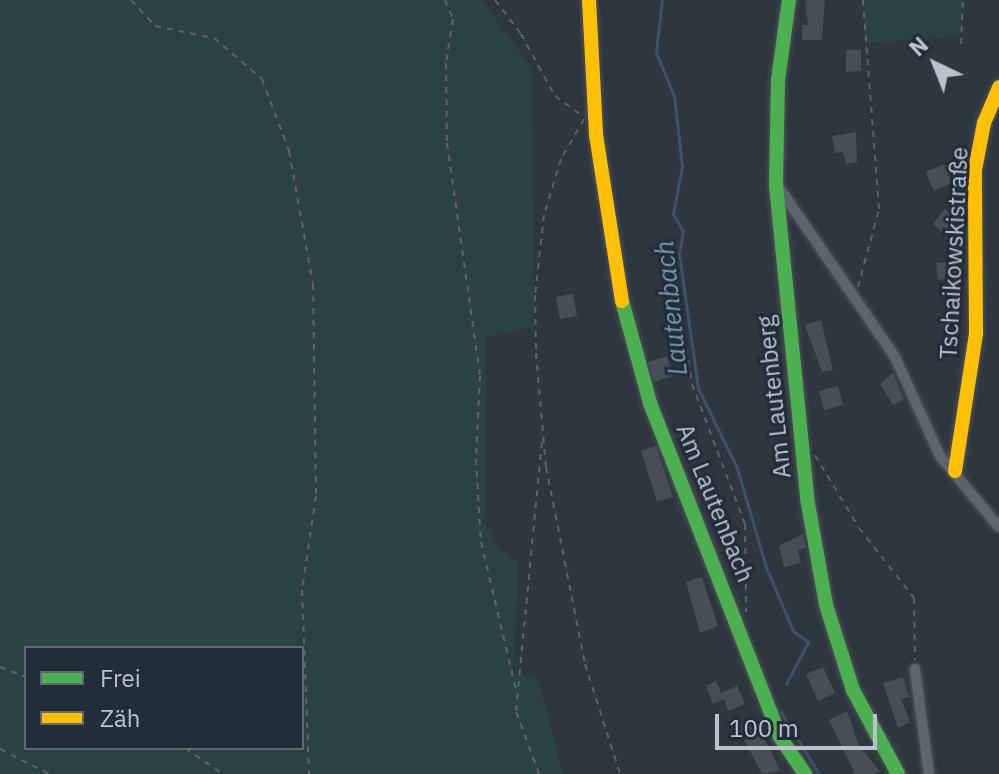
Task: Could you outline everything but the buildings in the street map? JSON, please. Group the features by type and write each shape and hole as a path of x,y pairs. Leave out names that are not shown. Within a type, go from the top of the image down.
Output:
{"street":[{"name":"Am Lautenbach","path":"589,0 591,118 626,324 650,403 745,638 780,737 805,774"},
{"name":"Am Lautenberg","path":"789,0 778,80 776,185 800,447 826,605 853,690 898,774"},
{"name":"Tschaikowskistraße","path":"955,471 976,333 975,170 984,123 999,87"},
{"name":"Tschaikowskistraße","path":"776,185 895,357 940,456 999,527"},
{"path":"915,669 929,774"}],"path":[{"path":"131,0 155,26 214,38 262,79 289,151 313,284 316,496 302,590 309,774"},
{"path":"445,0 453,19 446,63 447,143 480,376 476,459 481,542 517,694"},
{"path":"495,0 521,34 555,96 591,118 561,159 540,246 536,353 542,439 585,664 620,774"},
{"path":"854,297 879,209 863,0"},
{"path":"961,44 963,0"},
{"path":"674,265 692,384 745,524 745,638"},
{"path":"539,774 516,711 536,461 542,439"},
{"path":"800,447 821,458 859,528 910,590 915,669"},
{"path":"0,667 24,676"},
{"path":"0,749 49,774"},
{"path":"188,750 223,774"}],"green space":[{"path":"0,0 482,0 532,68 534,327 486,337 486,524 495,546 519,562 513,673 538,679 563,774 0,774"},
{"path":"863,0 963,0 960,37 865,43"}],"waterway":[{"name":"Lautenbach","path":"662,0 656,52 674,96 682,166 673,214 683,231 679,254 698,388 737,468 766,567 793,631 808,642 786,684"},
{"name":"Lautenbach","path":"781,712 819,774"}],"traffic: fast":[{"path":"789,0 778,80 776,185 807,498 826,605 853,690 898,774"},
{"path":"622,301 650,403 780,737 805,774"}],"traffic: slow":[{"path":"589,0 596,135 622,301"},
{"path":"955,471 976,333 975,170 984,123 999,87"}]}
